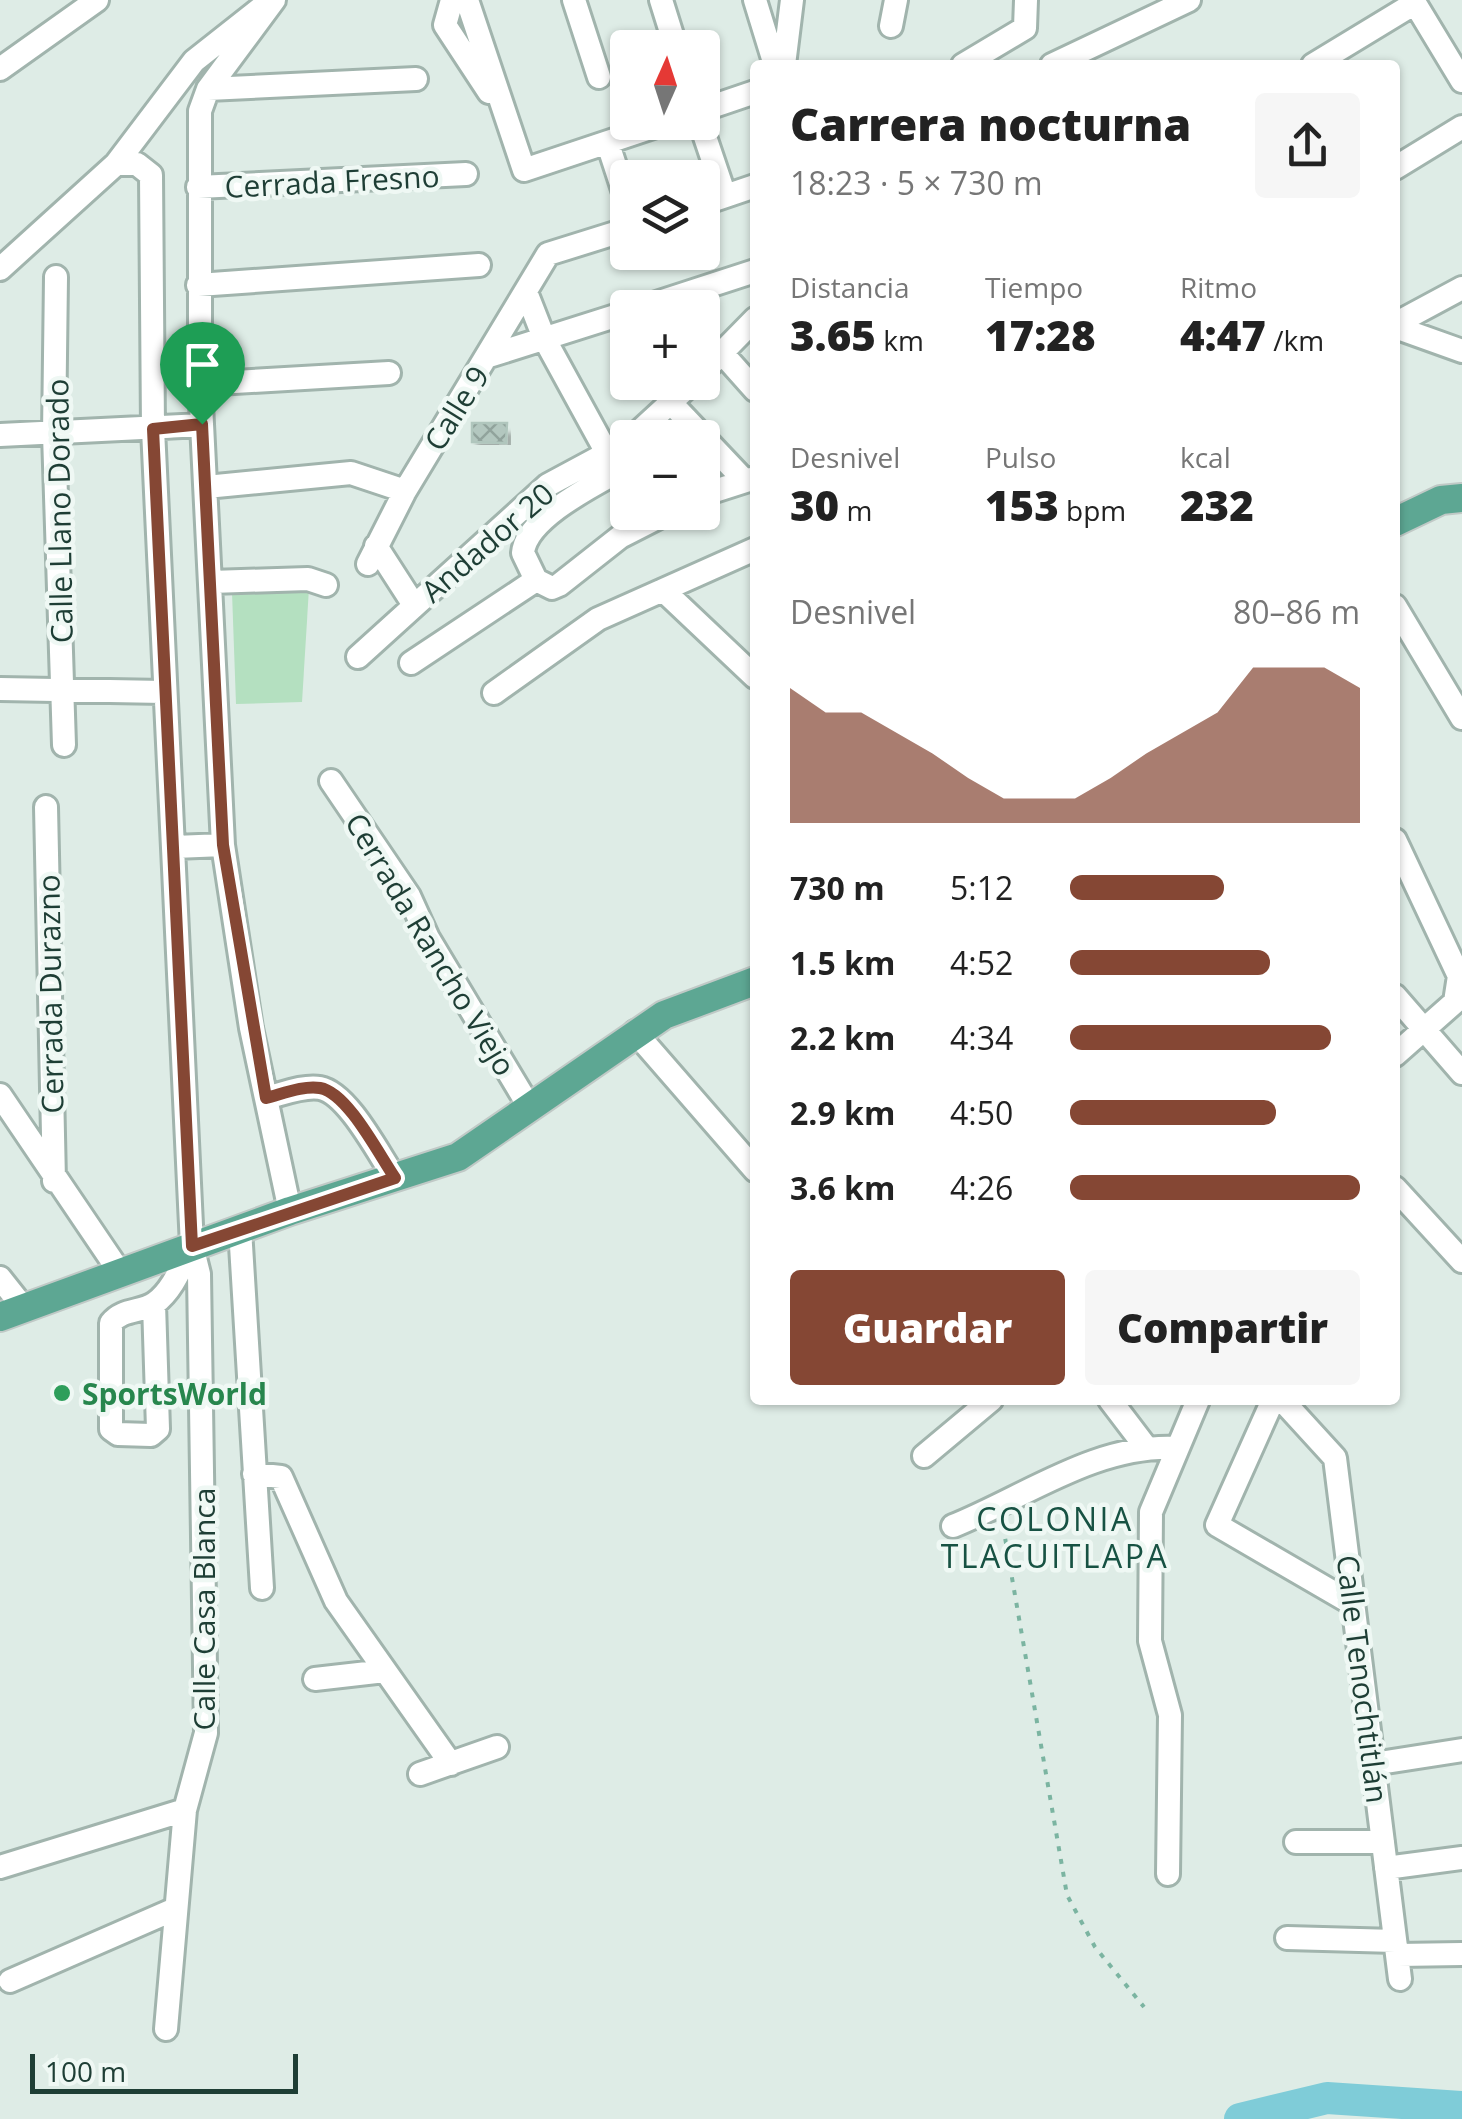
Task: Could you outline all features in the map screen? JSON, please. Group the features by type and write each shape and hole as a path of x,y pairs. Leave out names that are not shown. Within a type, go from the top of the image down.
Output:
{"main road":[{"path":"1400,520 1441,500 1462,498"},
{"path":"11,1312 240,1228 458,1157 636,1032 683,1005 750,983"}],"street":[{"path":"0,69 97,0"},
{"path":"272,0 208,88 200,111 198,285 223,845 266,1098 290,1211"},
{"path":"0,269 116,164 194,61 272,0"},
{"path":"452,0 445,25 507,120"},
{"path":"467,0 524,170 619,140"},
{"path":"574,0 598,78"},
{"path":"661,0 670,30"},
{"path":"755,0 774,60"},
{"path":"785,60 792,0"},
{"path":"891,26 896,0"},
{"path":"972,60 1026,28 1026,0"},
{"path":"1063,60 1190,0"},
{"path":"1321,60 1414,2 1462,82"},
{"path":"208,88 416,79"},
{"path":"720,104 750,94"},
{"path":"1400,165 1462,126"},
{"path":"608,144 613,160"},
{"name":"Calle Casa Blanca","path":"116,164 137,164 151,175 153,429 164,692 175,847 192,1246 199,1274 206,1733 185,1810 166,2029"},
{"name":"Cerrada Fresno","path":"198,187 466,174"},
{"path":"720,198 750,188"},
{"name":"Calle 9","path":"414,605 372,555 405,491 548,254 610,234"},
{"path":"198,285 479,265"},
{"path":"696,290 750,273"},
{"name":"Calle Llano Dorado","path":"56,277 54,434 64,745"},
{"path":"1400,323 1462,288"},
{"path":"526,292 544,338 610,428"},
{"path":"489,356 610,318"},
{"path":"750,323 722,353 750,384"},
{"path":"1400,328 1462,351"},
{"path":"200,384 389,374"},
{"name":"Andador 20","path":"655,420 676,400"},
{"path":"672,404 749,479 720,489"},
{"path":"0,435 202,424"},
{"name":"Andador 20","path":"358,657 548,485 610,456"},
{"path":"547,583 523,553 529,536 610,462"},
{"path":"206,488 350,473 405,491"},
{"path":"411,663 634,530"},
{"path":"494,693 598,619 750,556"},
{"path":"211,582 308,579 326,585"},
{"path":"663,590 750,672"},
{"path":"1400,614 1462,718"},
{"path":"0,689 164,692"},
{"name":"Cerrada Rancho Viejo","path":"331,781 409,896 428,938 530,1108"},
{"name":"Cerrada Durazno","path":"46,807 54,1181"},
{"path":"175,847 223,845"},
{"path":"1400,851 1458,976 1454,1002 1400,1052"},
{"path":"1400,1001 1462,1073"},
{"path":"636,1032 750,1164"},
{"path":"266,1098 317,1087 330,1091 343,1101 395,1178"},
{"path":"0,1095 54,1181 119,1271"},
{"path":"1400,1194 1462,1262"},
{"path":"240,1228 262,1588"},
{"path":"154,1304 158,1429 151,1435 118,1434 112,1429 111,1323 118,1314 154,1304 170,1288 192,1246"},
{"path":"0,1278 11,1312"},
{"path":"924,1456 985,1405"},
{"path":"1114,1405 1145,1446"},
{"path":"1168,1874 1170,1714 1150,1641 1147,1574 1151,1512 1196,1405"},
{"path":"1271,1405 1216,1525 1353,1604"},
{"name":"Calle Tenochtitlán","path":"1286,1405 1334,1458 1398,1958"},
{"path":"952,1526 1000,1507 1083,1464 1145,1446 1176,1448"},
{"path":"254,1474 280,1476 336,1602 451,1764"},
{"path":"315,1679 384,1670"},
{"path":"420,1774 497,1747"},
{"path":"1373,1764 1462,1750"},
{"path":"0,1867 185,1810"},
{"path":"1296,1842 1384,1842"},
{"path":"1386,1868 1462,1858"},
{"path":"10,1981 175,1909"},
{"path":"1287,1938 1398,1958 1462,1954"}],"path":[{"path":"1000,1507 1067,1896 1095,1947 1144,2007"}],"green space":[{"path":"309,588 302,702 236,704 232,592"}],"building":[{"path":"472,423 507,423 506,443 472,442"}],"waterway":[{"path":"1240,2119 1327,2098 1462,2107"}],"place":[{"name":"SportsWorld","path":"62,1393"}],"district":[{"name":"COLONIA TLACUITLAPA","path":"1055,1536"}],"route":[{"path":"202,424 223,845 250,1028 266,1098 317,1087 330,1091 343,1101 395,1178 192,1246 153,429 202,424"}]}
